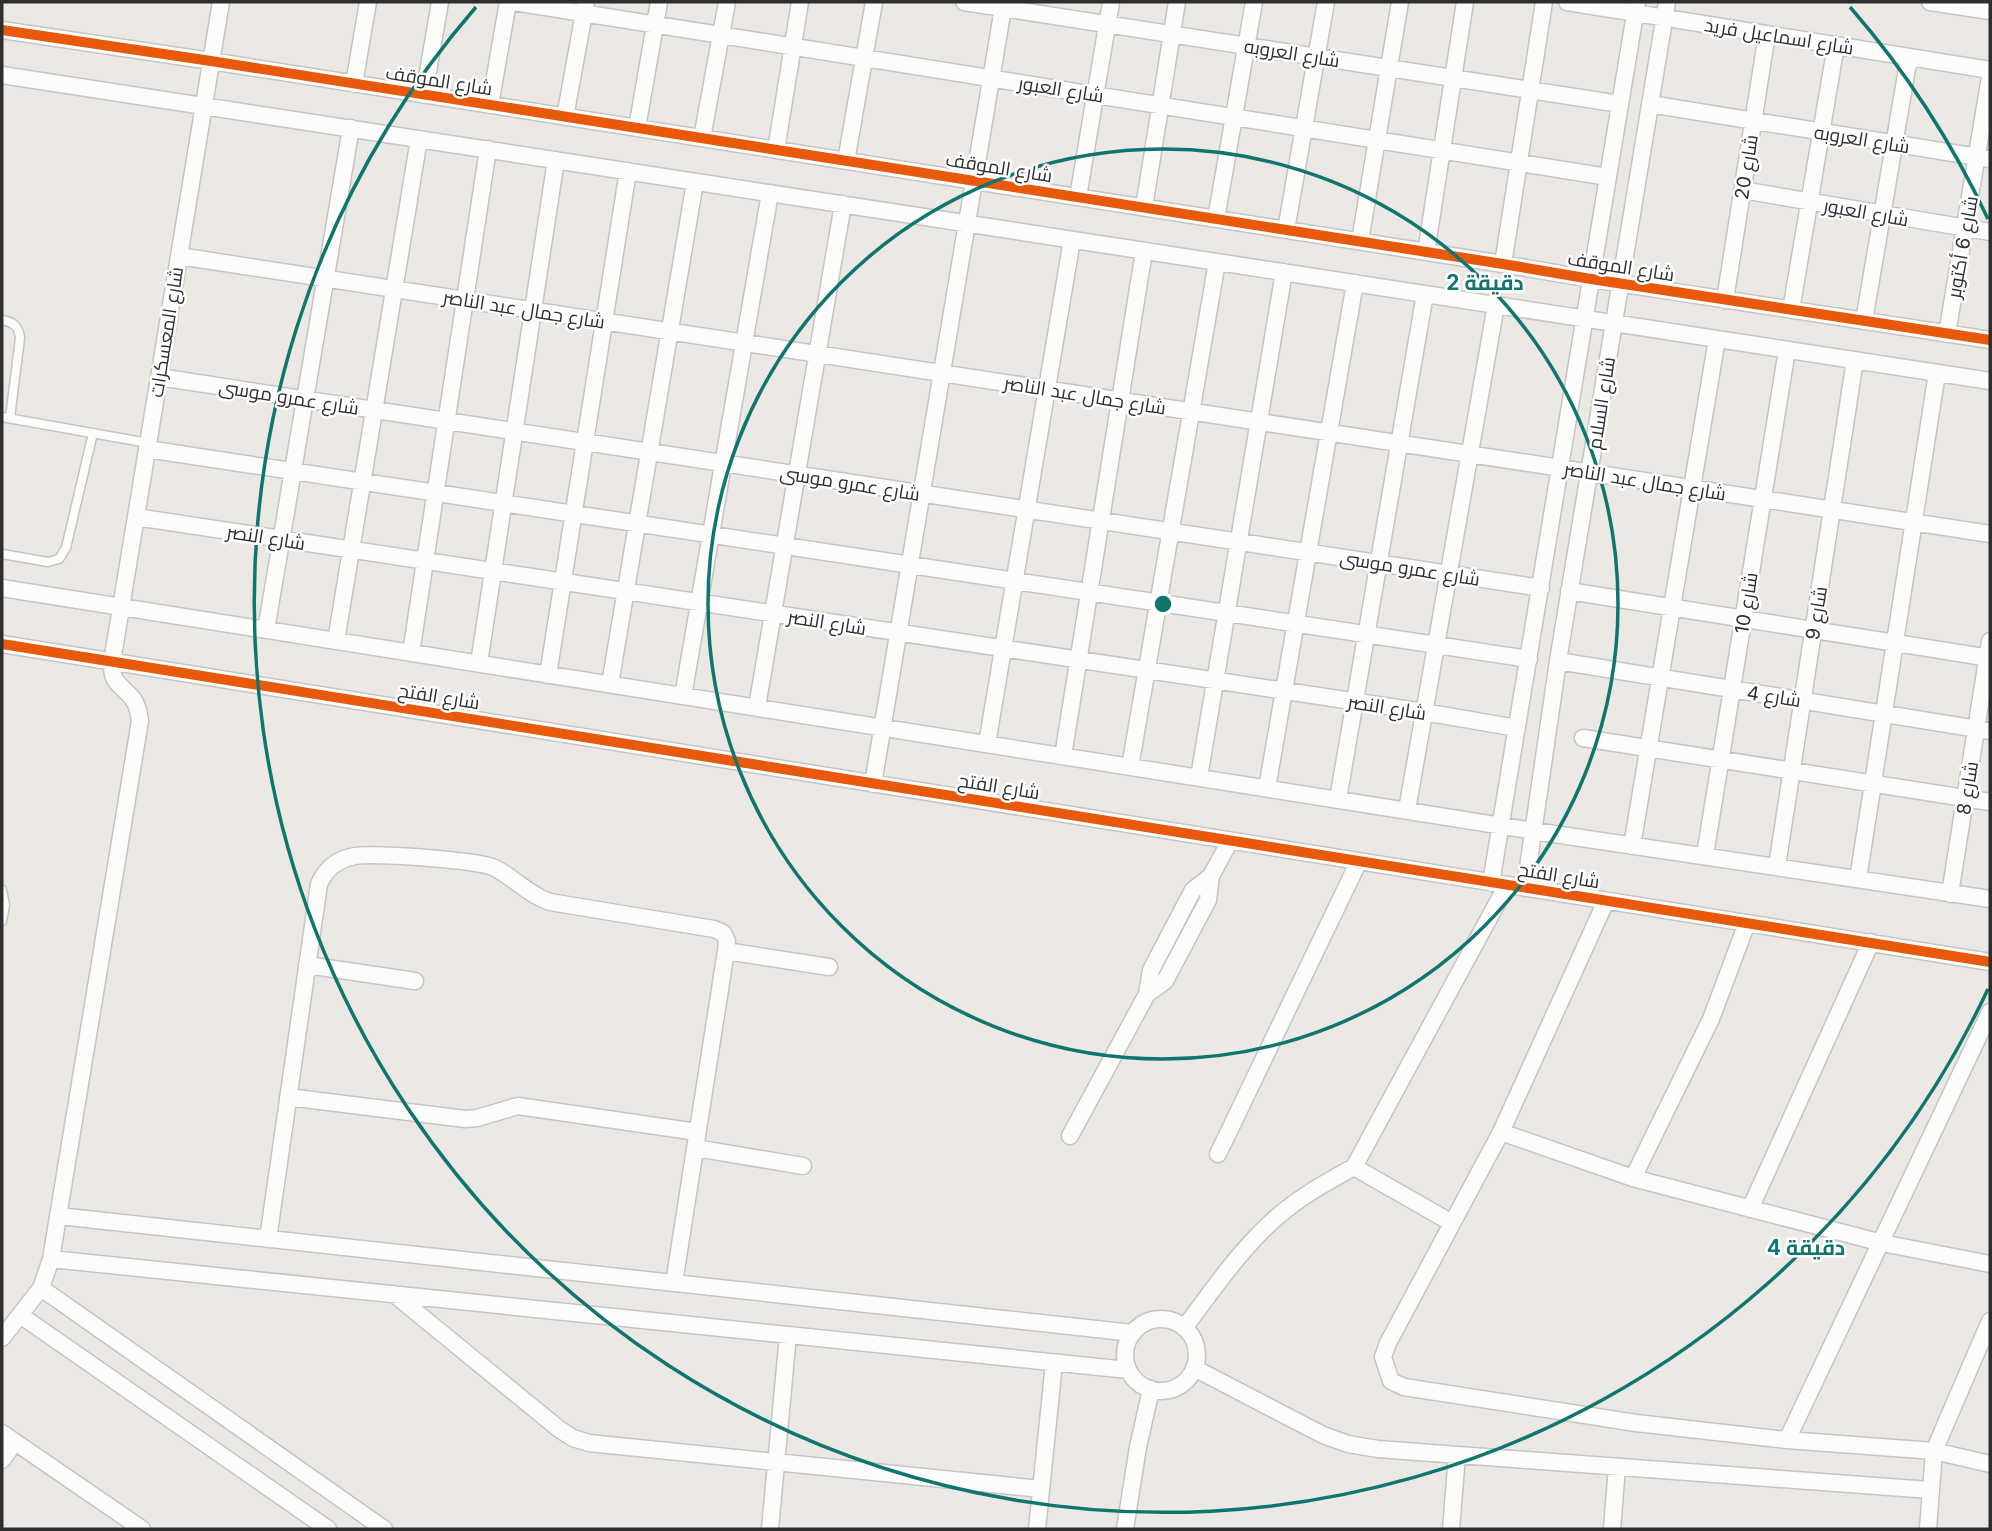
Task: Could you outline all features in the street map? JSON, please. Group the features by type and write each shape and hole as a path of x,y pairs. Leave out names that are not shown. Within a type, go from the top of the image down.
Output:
{"street":[{"name":"شارع المعسكرات","path":"112,662 221,2"},
{"path":"354,84 368,2"},
{"path":"424,95 440,2"},
{"path":"490,105 508,2"},
{"name":"شارع العبور","path":"514,2 585,7 655,24 721,35 1608,177"},
{"path":"637,128 659,2"},
{"path":"702,138 727,2"},
{"path":"776,150 800,2"},
{"path":"846,161 874,2"},
{"name":"شارع العروبه","path":"964,2 1004,5 1107,24 1620,104"},
{"path":"1078,197 1111,2"},
{"path":"1144,207 1177,2"},
{"path":"1216,219 1254,2"},
{"path":"1286,230 1326,2"},
{"path":"1360,242 1400,2"},
{"path":"1426,251 1465,2"},
{"path":"1503,264 1544,2"},
{"name":"شارع اسماعيل فريد","path":"1567,2 1666,10 1767,34 1990,70"},
{"path":"1930,2 1990,11"},
{"path":"873,784 1004,5"},
{"path":"565,117 585,7"},
{"name":"شارع السلام","path":"1491,883 1636,7"},
{"name":"شارع السلام","path":"1525,888 1569,591 1666,10"},
{"name":"شارع الموقف","path":"2,30 1990,340"},
{"name":"شارع 20","path":"1725,300 1767,34"},
{"path":"1791,310 1836,45"},
{"path":"1864,321 1909,57"},
{"path":"2,75 1990,382"},
{"name":"شارع 6 أكتوبر","path":"1947,334 1965,228 1984,158 1990,77"},
{"name":"شارع العروبه","path":"1650,104 1984,158"},
{"path":"266,630 351,128"},
{"path":"336,641 419,139"},
{"path":"411,653 488,149"},
{"path":"479,663 556,160"},
{"path":"548,674 628,171"},
{"path":"611,684 695,182"},
{"name":"شارع العبور","path":"1742,190 1990,232"},
{"path":"683,696 771,193"},
{"path":"757,707 843,204"},
{"path":"987,744 1072,240"},
{"path":"1063,756 1144,251"},
{"name":"شارع جمال عبد الناصر","path":"179,256 1990,534"},
{"path":"1130,766 1217,262"},
{"path":"1199,777 1284,272"},
{"path":"1267,788 1355,283"},
{"path":"1338,799 1425,294"},
{"path":"1407,810 1496,305"},
{"path":"1632,846 1717,339"},
{"name":"شارع 10","path":"1705,855 1787,350"},
{"name":"شارع 9","path":"1777,866 1855,360"},
{"path":"1858,879 1937,373"},
{"name":"شارع عمرو موسى","path":"159,377 1541,587"},
{"path":"148,446 362,482 1529,659"},
{"name":"شارع النصر","path":"136,517 1517,728"},
{"name":"شارع الفتح","path":"2,588 1534,831 1990,899"},
{"path":"1569,591 1989,658"},
{"name":"شارع 8","path":"1950,894 1965,798 1983,730 1990,641"},
{"name":"شارع الفتح","path":"2,644 1990,961"},
{"name":"شارع 4","path":"1558,661 1983,730"},
{"path":"2,1338 41,1289 51,1259 140,721 138,709 132,699 114,678 112,662"},
{"path":"1583,738 1990,802"},
{"path":"1070,1136 1147,994 1165,981 1208,900 1211,876 1230,841"},
{"path":"268,1239 319,884 325,871 354,856 373,855 485,865 495,868 539,898 550,902 714,929 723,933 727,941 674,1283"},
{"path":"1218,1154 1359,861"},
{"path":"1184,1328 1238,1257 1277,1217 1314,1189 1354,1167 1507,885"},
{"path":"1606,901 1501,1132 1388,1343 1382,1357 1391,1381 1404,1387 1636,1423 1787,1440 1934,1451 1990,1464"},
{"path":"1633,1178 1711,1019 1747,923"},
{"path":"1750,1209 1871,942"},
{"path":"726,951 829,967"},
{"path":"307,965 415,981"},
{"path":"1787,1440 1990,1012"},
{"path":"288,1097 465,1119 518,1106 696,1140 803,1166"},
{"path":"1501,1132 1633,1178 1882,1243 1990,1264"},
{"path":"1354,1167 1452,1223"},
{"path":"59,1216 1133,1333"},
{"path":"51,1259 1128,1370"},
{"path":"41,1289 384,1529"},
{"path":"394,1294 559,1429 573,1438 589,1443 1041,1489"},
{"path":"20,1315 328,1529"},
{"path":"1157,1319 1176,1322 1184,1328 1194,1342 1196,1359 1190,1376 1177,1387 1168,1390 1151,1389 1142,1385 1128,1370 1125,1361 1125,1350 1133,1333 1140,1326 1157,1319"},
{"path":"1928,1529 1934,1451 1990,1321"},
{"path":"770,1529 788,1335"},
{"path":"1037,1529 1055,1363"},
{"path":"1194,1368 1323,1435 1348,1444 1378,1449 1930,1490"},
{"path":"1134,1529 1125,1529 1138,1447 1151,1389"},
{"path":"2,1460 9,1438 142,1529"},
{"path":"1451,1529 1457,1455"},
{"path":"1612,1529 1617,1467"}],"lane":[{"path":"2,320 12,322 20,338 6,418 93,433 148,446"},
{"path":"2,554 48,562 60,559 66,548 93,433"},
{"path":"2,890 5,905 2,921"}],"cycle path":[{"path":"2,30 1990,340"},
{"path":"2,644 1990,962"}]}
